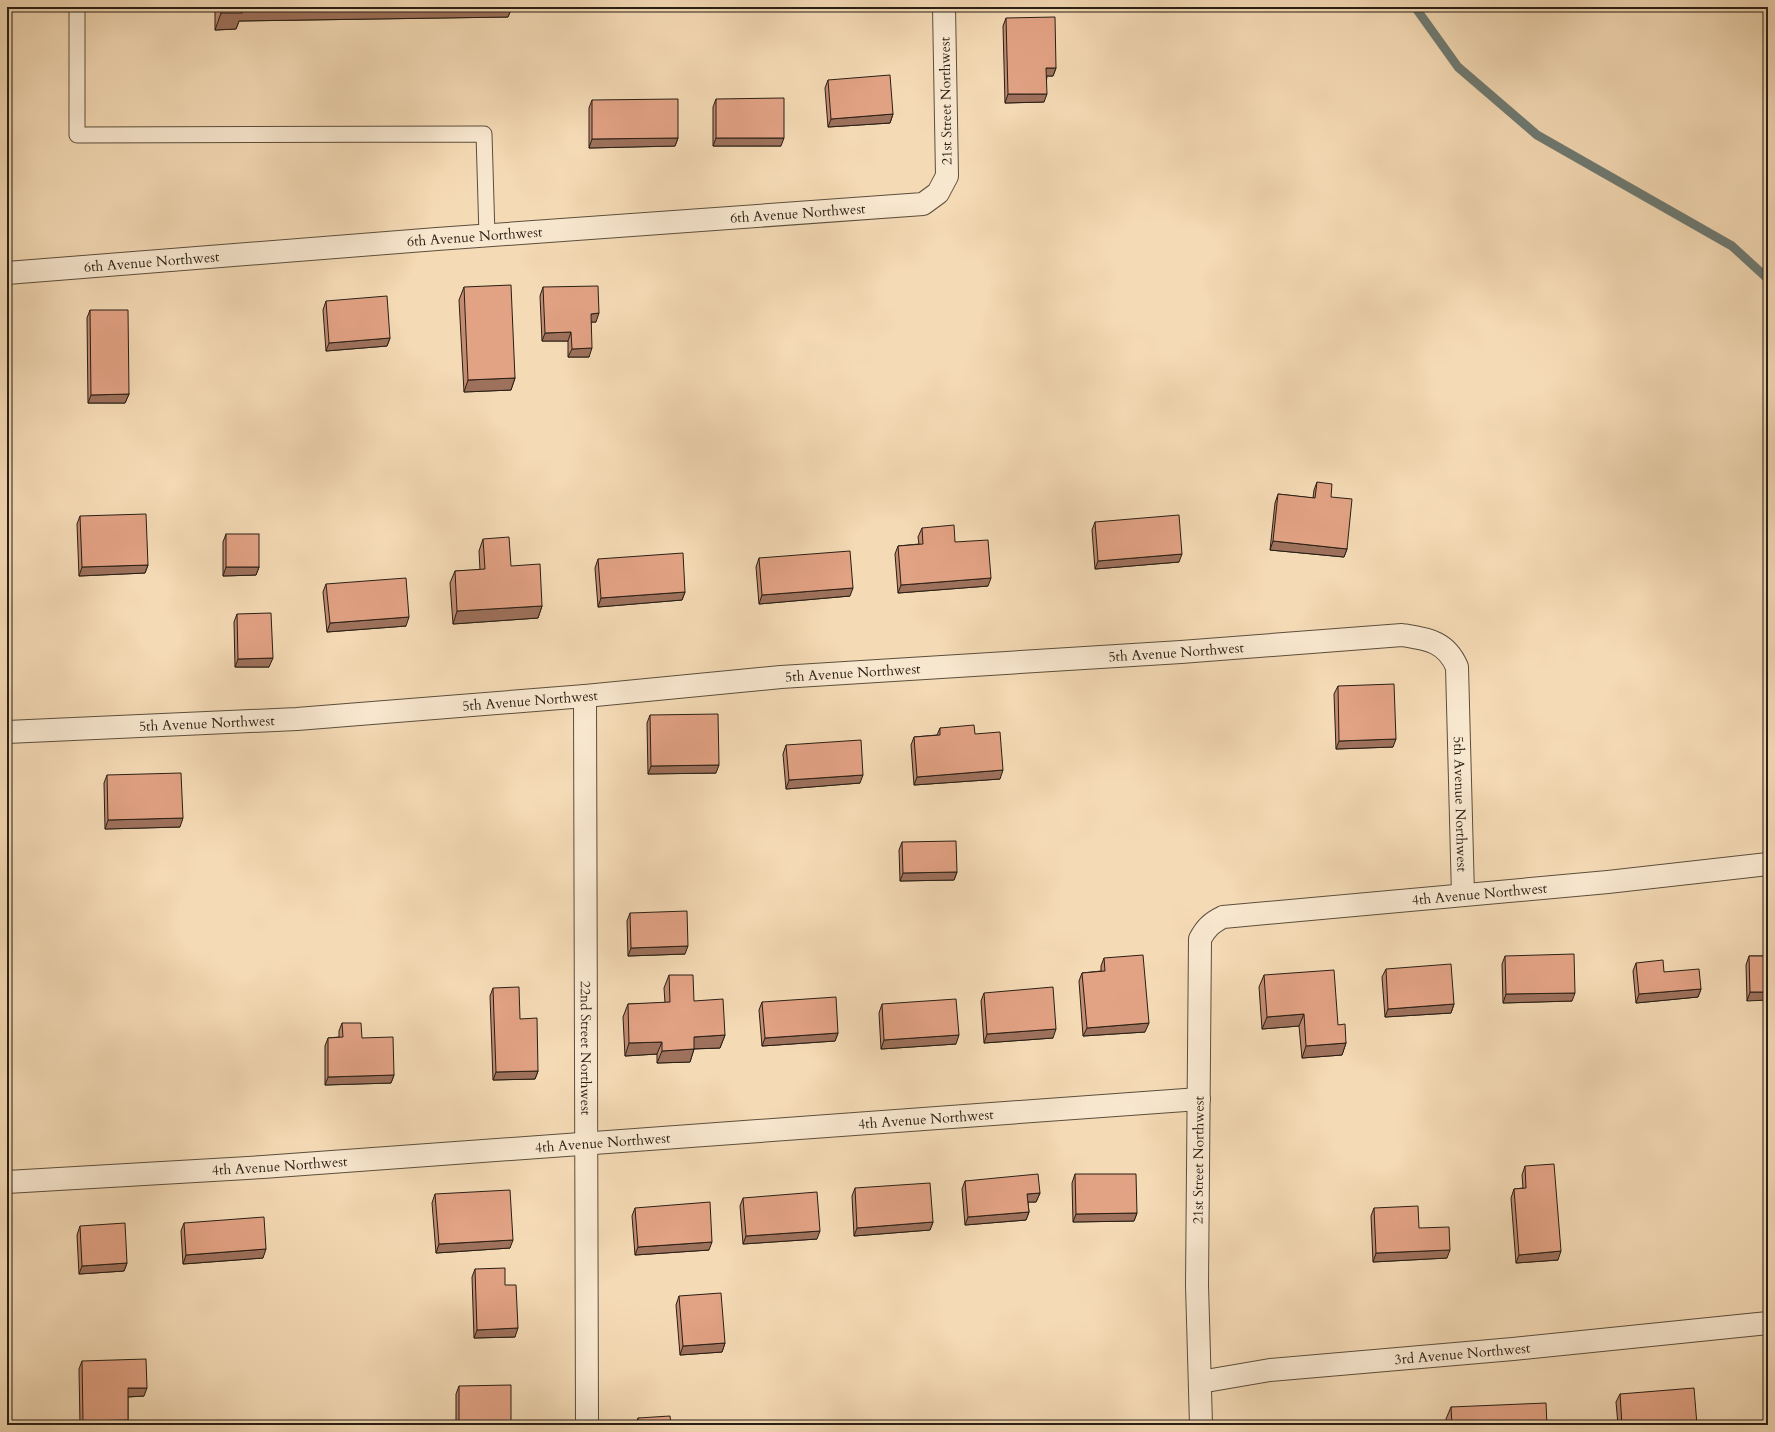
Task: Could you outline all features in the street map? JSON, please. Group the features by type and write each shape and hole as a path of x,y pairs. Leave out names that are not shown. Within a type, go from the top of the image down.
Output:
{"street":[{"name":"21st Street Northwest","path":"938,193 947,176 944,7"},
{"name":"6th Avenue Northwest","path":"7,273 923,204 938,193"},
{"name":"5th Avenue Northwest","path":"7,732 297,719 585,696 781,677 1181,652 1402,635 1423,638 1445,648 1453,658 1457,667 1463,895"},
{"name":"22nd Street Northwest","path":"585,696 587,1425"},
{"name":"4th Avenue Northwest","path":"1200,939 1211,922 1223,917 1608,882 1768,864"},
{"name":"21st Street Northwest","path":"1200,939 1197,1285 1200,1382"},
{"name":"4th Avenue Northwest","path":"7,1182 263,1167 1199,1099"},
{"name":"3rd Avenue Northwest","path":"1200,1382 1270,1370 1512,1349 1768,1323"},
{"path":"1200,1382 1201,1425"}],"lane":[{"path":"77,7 77,135 484,134 487,236"}],"building":[{"path":"221,7 242,7 242,13 221,13"},
{"path":"1055,17 1056,68 1046,68 1047,94 1008,94 1006,18"},
{"path":"890,75 893,114 831,119 828,80"},
{"path":"784,98 784,138 716,138 716,99"},
{"path":"678,99 678,138 592,139 592,100"},
{"path":"511,285 515,378 468,380 464,287"},
{"path":"598,286 599,313 591,314 592,348 572,349 571,332 545,333 543,287"},
{"path":"387,296 390,338 329,343 326,301"},
{"path":"90,310 128,310 129,394 91,395"},
{"path":"1317,482 1332,484 1331,497 1352,499 1347,549 1273,541 1278,494 1315,498"},
{"path":"146,514 148,565 82,567 80,516"},
{"path":"1179,515 1182,554 1098,561 1095,522"},
{"path":"954,525 955,542 988,540 991,578 901,585 898,546 923,544 922,528"},
{"path":"226,534 259,534 259,567 226,567"},
{"path":"509,537 511,566 540,564 542,606 457,611 455,571 485,569 483,539"},
{"path":"850,551 853,588 762,595 759,558"},
{"path":"683,553 685,592 601,598 598,559"},
{"path":"406,578 409,617 330,623 326,584"},
{"path":"271,613 273,658 238,659 237,614"},
{"path":"1394,684 1396,739 1339,741 1338,686"},
{"path":"718,714 719,765 651,766 650,715"},
{"path":"974,725 975,734 1000,732 1003,770 917,777 914,737 940,735 940,728"},
{"path":"861,740 863,775 789,780 786,745"},
{"path":"181,773 183,818 108,820 107,775"},
{"path":"956,841 957,872 903,873 902,842"},
{"path":"687,911 688,946 631,948 630,913"},
{"path":"1574,954 1575,993 1506,994 1505,956"},
{"path":"1143,955 1149,1023 1087,1028 1082,973 1105,971 1104,958"},
{"path":"1749,956 1768,956 1768,992 1750,992"},
{"path":"1663,960 1664,972 1699,969 1701,989 1639,994 1636,963"},
{"path":"1451,964 1454,1004 1388,1009 1386,969"},
{"path":"1334,970 1338,1025 1345,1024 1346,1043 1306,1046 1304,1014 1267,1017 1264,975"},
{"path":"669,975 693,975 694,1001 723,999 725,1035 694,1037 694,1049 662,1051 662,1042 629,1043 628,1004 670,1002"},
{"path":"519,987 520,1019 537,1018 538,1071 496,1072 493,988"},
{"path":"1053,987 1056,1029 987,1034 984,993"},
{"path":"836,997 838,1033 765,1038 762,1002"},
{"path":"956,999 959,1035 884,1040 882,1004"},
{"path":"342,1023 361,1023 362,1038 393,1037 394,1075 328,1077 328,1038 343,1037"},
{"path":"1554,1164 1561,1251 1519,1255 1514,1189 1526,1188 1525,1166"},
{"path":"1038,1174 1040,1193 1027,1194 1029,1212 968,1217 965,1181"},
{"path":"1075,1174 1136,1174 1137,1213 1076,1214"},
{"path":"930,1183 933,1222 857,1228 855,1188"},
{"path":"510,1190 513,1240 439,1244 435,1194"},
{"path":"817,1192 820,1231 746,1236 743,1198"},
{"path":"710,1202 712,1242 638,1247 635,1208"},
{"path":"1418,1206 1419,1228 1449,1227 1450,1250 1376,1253 1374,1208"},
{"path":"264,1217 266,1249 186,1255 184,1223"},
{"path":"125,1223 127,1263 82,1266 80,1226"},
{"path":"505,1268 505,1285 516,1285 518,1328 477,1330 475,1269"},
{"path":"721,1293 725,1343 683,1346 679,1296"},
{"path":"146,1359 147,1388 128,1388 128,1420 83,1421 82,1361"},
{"path":"511,1385 511,1425 459,1425 459,1386"},
{"path":"1694,1388 1697,1425 1622,1425 1620,1394"},
{"path":"1546,1403 1547,1425 1452,1425 1451,1407"},
{"path":"670,1416 671,1425 638,1425 638,1418"}],"waterway":[{"path":"1415,7 1458,67 1537,135 1732,246 1768,279"}]}
